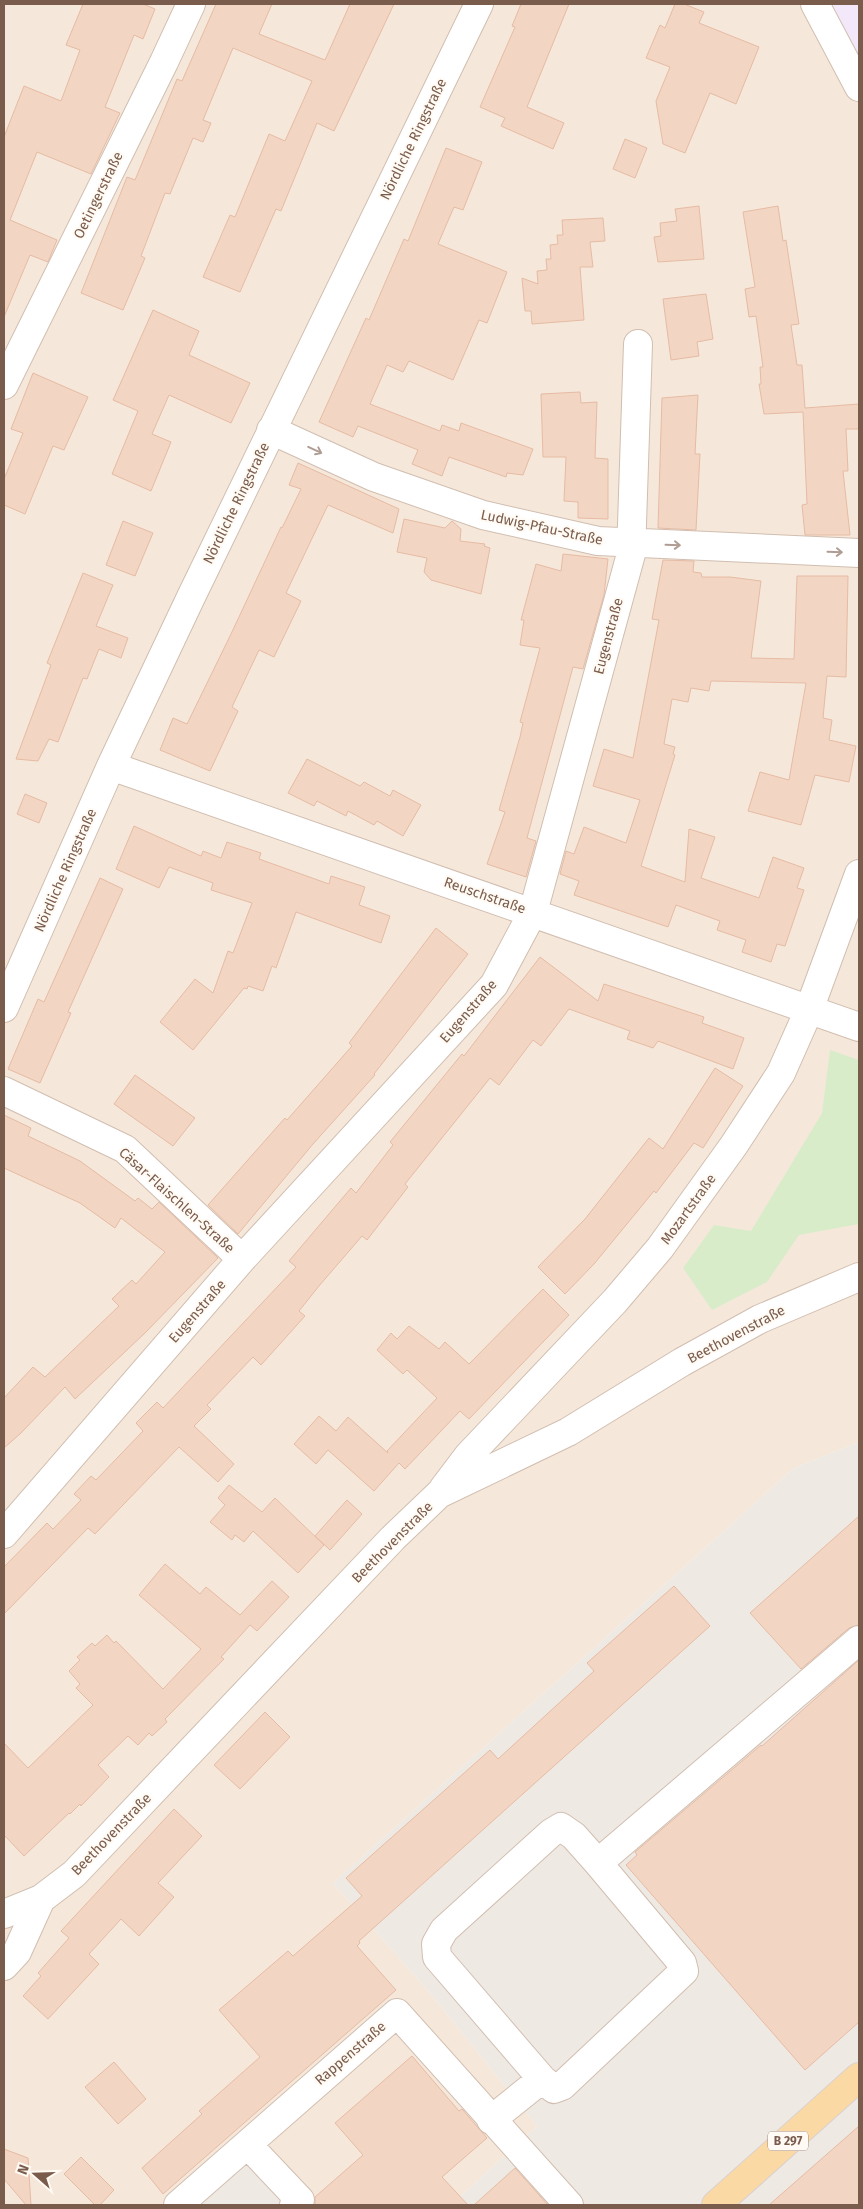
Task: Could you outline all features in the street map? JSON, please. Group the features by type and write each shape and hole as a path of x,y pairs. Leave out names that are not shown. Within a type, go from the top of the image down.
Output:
{"main road":[{"name":"B 297","path":"716,2205 859,2077"}],"street":[{"name":"Oetingerstraße","path":"4,385 191,4"},
{"name":"Nördliche Ringstraße","path":"6,995 111,766 271,430 479,4"},
{"path":"815,4 859,87"},
{"name":"Eugenstraße","path":"4,1534 242,1259 494,985 533,912 628,563 631,543 638,344"},
{"name":"Ludwig-Pfau-Straße","path":"271,430 374,477 483,515 598,541 859,553"},
{"name":"Reuschstraße","path":"111,766 859,1027"},
{"name":"Mozartstraße","path":"439,1494 468,1456 615,1301 660,1248 734,1145 781,1073 809,1010 859,874"},
{"name":"Cäsar-Flaischlen-Straße","path":"4,1091 125,1149 242,1259"},
{"name":"Beethovenstraße","path":"4,1914 41,1899 74,1874 393,1538 439,1494 568,1432 682,1362 760,1319 859,1277"},
{"path":"598,1863 859,1640"},
{"path":"562,1827 574,1836 598,1863 682,1963 684,1971 562,2086 554,2089 542,2079 437,1957 436,1944 444,1930 551,1833 562,1827"},
{"path":"4,1966 17,1952 41,1899"},
{"name":"Rappenstraße","path":"178,2205 397,2013 569,2205"},
{"path":"491,2120 542,2079"},
{"path":"248,2145 300,2200 294,2205"}],"shaded area":[{"path":"4,4 859,4 859,1442 794,1468 333,1883 428,1991 537,2126 451,2205 317,2205 257,2142 186,2205 4,2205"},
{"path":"815,4 859,4 859,87"},
{"path":"859,1442 859,2205 451,2205 537,2126 428,1991 333,1883 794,1468"},
{"path":"257,2141 317,2205 186,2205"}],"green space":[{"path":"830,1050 859,1060 859,1224 799,1235 767,1282 712,1310 683,1268 714,1225 751,1231 822,1113"}],"building":[{"path":"83,4 143,4 155,9 143,39 134,35 105,107 120,113 91,174 37,152 10,220 57,240 48,262 30,255 4,317 4,137 24,86 61,101 80,50 66,45"},
{"path":"216,4 272,4 259,34 325,60 350,4 394,4 334,131 317,123 281,211 276,209 240,292 203,277 230,215 235,217 269,134 285,141 312,81 233,48 203,120 211,123 203,142 193,138 170,194 165,193 141,256 145,258 123,310 81,293 127,177 135,180 177,79 182,81"},
{"path":"521,4 569,4 527,107 564,123 553,149 501,126 505,118 480,107 515,27 512,26"},
{"path":"675,4 684,4 704,12 699,23 759,47 736,104 710,93 685,153 663,144 656,101 670,67 646,58 660,25 665,28"},
{"path":"625,139 647,148 635,178 613,169"},
{"path":"446,148 482,162 463,210 454,207 438,244 507,272 487,323 479,320 453,380 409,361 403,372 387,365 370,404 440,431 442,425 459,431 461,423 533,449 523,475 507,473 506,477 449,457 442,476 412,464 418,450 358,426 353,437 319,422 366,318 369,320 404,239 408,241"},
{"path":"699,206 704,259 658,262 654,237 661,236 660,223 677,221 675,209"},
{"path":"778,206 783,241 786,240 799,324 791,325 797,365 802,365 805,408 859,404 859,429 846,429 848,471 843,471 850,535 805,535 802,505 807,504 803,412 764,414 759,384 761,384 760,367 763,367 756,316 749,317 745,289 755,287 743,212"},
{"path":"603,218 605,241 590,242 593,267 580,267 584,320 532,324 531,311 525,311 522,278 538,284 537,271 547,270 546,259 551,259 550,245 558,244 557,235 563,235 562,220"},
{"path":"706,294 713,339 697,342 699,356 671,360 663,299"},
{"path":"153,310 199,331 189,355 250,383 231,423 169,395 152,434 171,442 151,491 112,474 138,411 113,400"},
{"path":"33,373 88,397 64,450 53,446 25,514 4,505 4,479 23,433 11,429"},
{"path":"580,392 581,403 597,402 595,458 608,459 608,519 578,518 578,502 564,501 566,457 543,457 541,394"},
{"path":"698,395 695,454 700,454 696,530 658,528 662,398"},
{"path":"298,463 399,509 393,533 328,505 286,593 301,601 274,657 259,650 232,707 238,711 210,771 160,750 173,718 187,724 301,489 289,485"},
{"path":"404,519 445,528 452,521 461,529 460,541 485,544 484,546 490,548 481,594 431,580 424,572 427,558 397,552"},
{"path":"123,521 153,533 135,576 106,565"},
{"path":"563,554 608,559 604,595 583,669 573,667 527,838 536,841 526,877 487,864 505,812 499,810 520,737 523,723 520,722 540,648 520,645 524,620 521,620 536,564 561,571"},
{"path":"663,560 694,561 693,572 701,573 702,577 730,577 761,581 751,658 794,659 797,576 848,576 846,677 827,676 823,718 832,720 829,740 856,746 849,782 815,775 801,825 748,811 760,772 789,780 806,683 711,681 709,691 691,688 688,702 672,699 664,744 675,747 673,754 675,755 641,866 685,882 689,829 715,837 701,878 759,898 773,857 804,868 797,888 804,890 785,946 777,944 771,962 742,952 746,940 717,930 720,921 676,905 668,927 574,895 579,881 560,874 566,851 574,854 584,827 626,843 640,800 593,786 604,749 633,758 659,620 652,619"},
{"path":"83,573 113,585 96,626 128,638 121,658 99,649 87,679 83,678 58,742 49,739 38,761 16,759 51,665 47,663"},
{"path":"307,759 360,786 364,782 390,796 393,790 421,805 403,836 377,821 374,825 348,811 346,816 317,801 314,806 288,793"},
{"path":"25,794 47,803 39,823 17,814"},
{"path":"134,826 201,856 203,851 221,858 227,842 261,853 259,859 329,884 331,876 365,887 359,905 390,916 381,943 296,912 276,968 272,966 263,991 248,986 247,989 244,988 193,1050 160,1022 195,979 213,993 228,951 233,953 252,903 211,890 213,883 169,867 159,888 116,869"},
{"path":"100,878 123,889 68,1012 71,1013 40,1083 8,1069 38,999 44,1002"},
{"path":"436,928 468,954 375,1075 313,1144 238,1234 208,1205 352,1046 349,1043"},
{"path":"540,957 598,1001 604,984 704,1017 702,1023 744,1038 733,1069 658,1041 653,1048 627,1039 630,1031 569,1009 541,1046 533,1040 499,1085 490,1078 405,1184 408,1187 367,1240 362,1236 319,1286 299,1311 305,1316 261,1365 253,1357 207,1405 211,1409 194,1426 234,1464 218,1482 179,1447 95,1534 88,1528 4,1614 4,1567 47,1523 53,1529 81,1500 74,1494 91,1476 96,1480 143,1431 136,1423 157,1402 163,1408 296,1267 289,1261 351,1188 356,1193 393,1145 390,1142 462,1054 464,1056"},
{"path":"715,1068 743,1086 703,1148 694,1143 656,1193 654,1191 594,1264 565,1294 538,1267 585,1219 649,1138 663,1149"},
{"path":"135,1075 195,1118 173,1146 114,1104"},
{"path":"4,1115 31,1128 28,1136 80,1161 135,1201 138,1198 152,1209 159,1202 218,1258 145,1333 75,1399 65,1387 4,1448 4,1398 33,1367 45,1377 119,1306 112,1299 132,1280 136,1284 165,1252 121,1218 115,1228 80,1203 4,1168"},
{"path":"543,1289 569,1315 469,1419 460,1411 405,1469 399,1463 374,1491 328,1450 316,1464 294,1444 319,1416 336,1431 348,1417 388,1453 387,1451 437,1398 407,1370 403,1374 377,1350 391,1333 397,1339 409,1326 439,1349 445,1342 469,1364"},
{"path":"229,1485 262,1512 275,1498 324,1545 298,1573 253,1531 244,1542 235,1535 232,1540 210,1522 225,1505 218,1498"},
{"path":"347,1500 362,1514 330,1550 315,1536"},
{"path":"859,1516 859,1625 849,1628 801,1669 750,1613"},
{"path":"165,1564 200,1594 206,1587 240,1615 272,1581 289,1597 257,1631 250,1625 221,1657 224,1659 165,1719 167,1722 152,1736 149,1733 138,1745 128,1736 98,1765 109,1777 81,1806 80,1804 69,1813 24,1856 4,1835 4,1743 28,1768 93,1705 76,1688 80,1684 69,1671 80,1660 77,1657 92,1643 95,1646 107,1635 114,1643 116,1641 163,1689 201,1649 139,1595"},
{"path":"674,1586 710,1626 359,1941 360,1943 357,1946 396,1990 163,2194 142,2168 202,2114 199,2111 260,2057 219,2010 288,1951 293,1956 362,1896 346,1878 490,1750 498,1759 594,1671 587,1663"},
{"path":"859,1660 859,2022 805,2070 626,1865 637,1855 635,1852 762,1746"},
{"path":"265,1712 290,1737 240,1789 214,1765"},
{"path":"174,1809 202,1836 158,1883 174,1897 139,1936 121,1919 89,1954 99,1964 48,2019 23,1996 41,1976 38,1973 69,1938 61,1931"},
{"path":"412,2056 459,2111 462,2109 487,2138 442,2177 468,2205 315,2205 315,2197 363,2155 335,2123"},
{"path":"114,2062 146,2099 118,2124 85,2087"},
{"path":"859,2126 859,2205 769,2205"},
{"path":"4,2149 28,2158 31,2205 26,2205 4,2179"},
{"path":"81,2157 114,2190 100,2205 95,2205 64,2174"},
{"path":"515,2168 548,2205 474,2205"}]}
